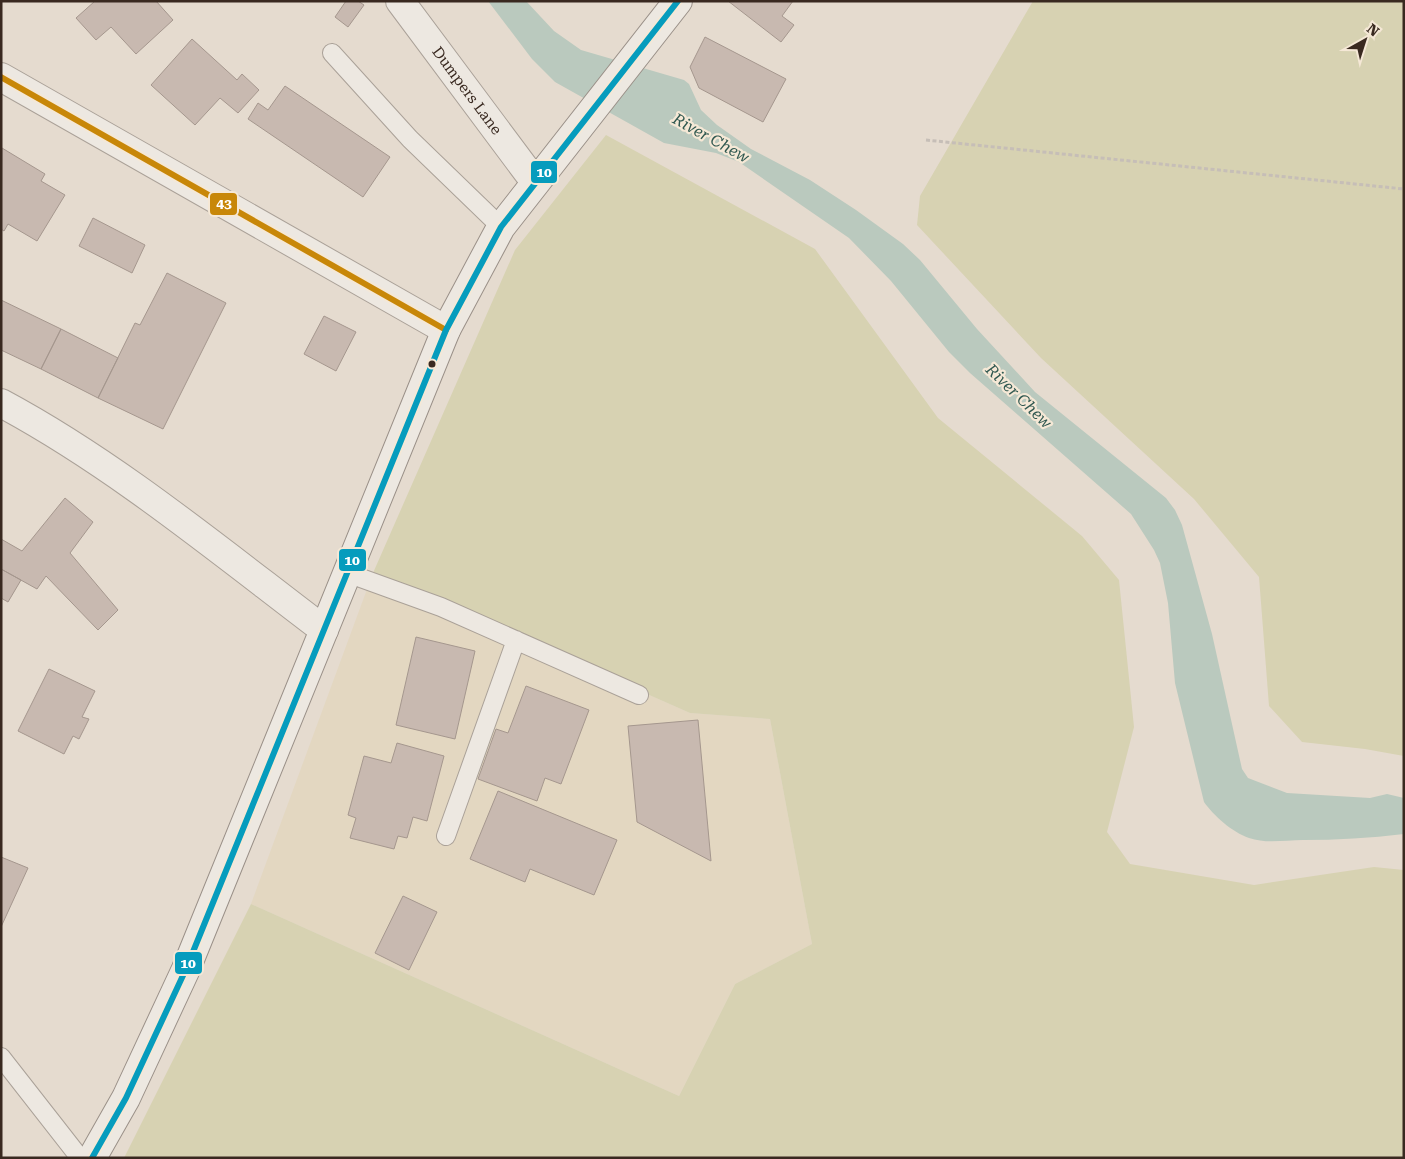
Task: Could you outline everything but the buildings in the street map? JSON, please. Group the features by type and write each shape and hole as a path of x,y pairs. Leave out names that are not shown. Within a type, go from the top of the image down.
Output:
{"street":[{"name":"Dumpers Lane","path":"400,1 535,182"},
{"path":"92,1158 126,1098 186,969 446,330 501,227 671,11"},
{"path":"1,77 446,330"},
{"path":"1,403 47,427 172,515 324,630"}],"lane":[{"path":"332,53 410,139 501,227"},
{"path":"347,573 441,607 639,695"},
{"path":"446,836 516,640"},
{"path":"1,1057 80,1158"}],"path":[{"path":"926,140 1404,189"}],"shaded area":[{"path":"1033,1 1403,1 1404,756 1365,749 1302,742 1269,706 1259,577 1194,499 1041,358 917,225 920,196"},
{"path":"606,135 815,249 938,418 1082,536 1119,580 1134,727 1107,832 1130,864 1254,885 1374,867 1404,870 1404,1158 124,1158 251,904 679,1096 735,984 812,944 770,719 690,713 373,573 515,250"},
{"path":"373,573 690,713 770,719 812,944 735,984 679,1096 251,904"}],"water":[{"name":"River Chew","path":"488,1 526,1 554,31 581,50 684,80 689,84 701,110 717,125 751,149 810,180 903,244 920,260 977,329 1035,392 1166,498 1175,510 1182,525 1212,634 1242,769 1248,778 1287,793 1370,798 1387,794 1404,798 1404,834 1366,838 1262,841 1243,835 1230,828 1218,818 1204,802 1175,683 1168,603 1160,563 1131,514 970,373 949,352 891,281 849,238 739,162 716,153 664,143 555,82 532,59"}],"transit line":[{"name":"10","path":"92,1158 126,1098 186,969 446,330 501,227 678,1"},
{"name":"43","path":"1,77 446,330"}]}
